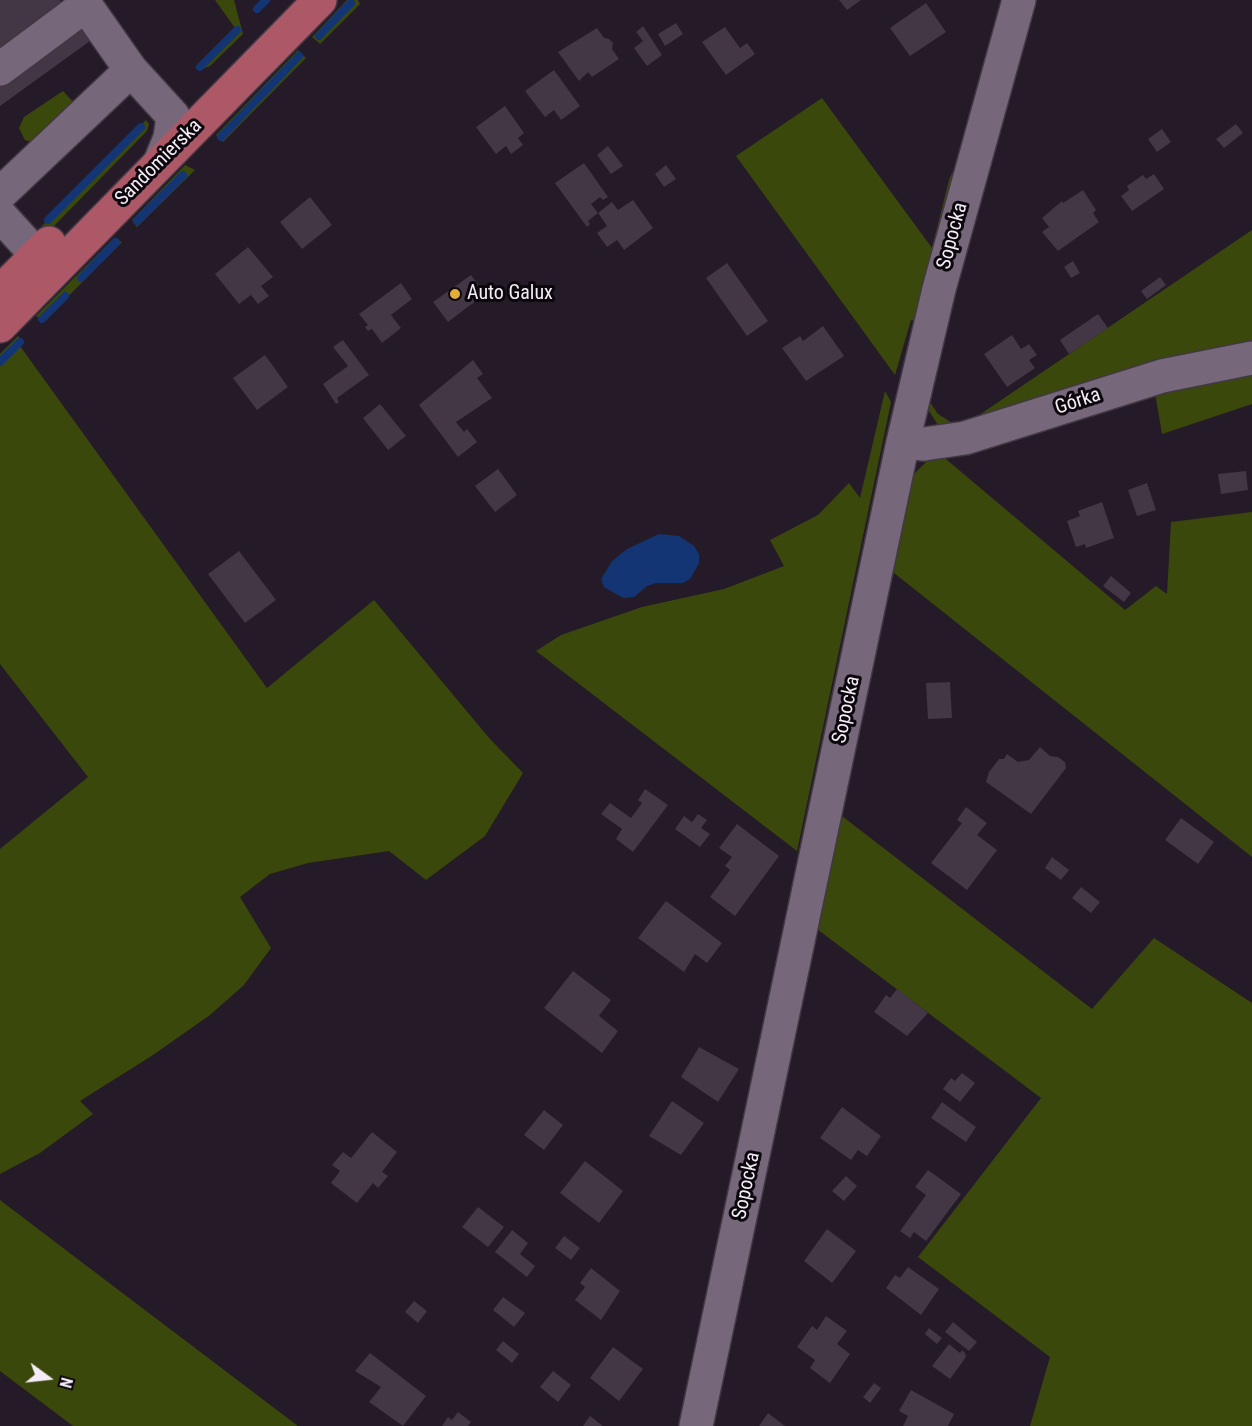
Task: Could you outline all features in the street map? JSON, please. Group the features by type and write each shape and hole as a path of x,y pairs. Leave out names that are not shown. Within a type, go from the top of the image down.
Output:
{"main road":[{"name":"Sandomierska","path":"0,326 44,264 173,116 288,0"},
{"name":"Sandomierska","path":"0,292 44,264 160,162 320,0"}],"street":[{"name":"Sopocka","path":"696,1426 903,442 939,289 1019,0"},
{"path":"0,69 84,3 131,70 173,116 170,138 160,162"},
{"path":"0,194 131,70"},
{"path":"0,215 44,264"},
{"name":"Górka","path":"903,442 924,444 965,438 1162,376 1252,358"}],"green space":[{"path":"215,0 234,0 243,34 210,66 200,70 197,67 235,28"},
{"path":"347,0 358,0 360,4 320,44 312,37"},
{"path":"298,50 306,58 223,142 216,135"},
{"path":"63,91 78,107 35,143 25,140 19,128 24,117"},
{"path":"822,98 932,248 949,180 952,173 954,174 916,321 911,320 895,375 736,156"},
{"path":"146,120 149,124 147,131 51,229 41,227"},
{"path":"185,165 195,170 137,227 132,220"},
{"path":"1252,230 1252,346 1162,369 961,432 944,433 935,428 938,425 929,411 929,401 938,414 960,428"},
{"path":"114,238 122,242 43,322 36,316"},
{"path":"18,336 24,342 20,346 267,688 374,600 490,739 523,773 485,836 426,880 389,851 308,863 270,874 240,897 271,948 244,985 210,1015 153,1055 80,1101 93,1114 40,1153 0,1174 0,849 88,777 0,664 0,354"},
{"path":"1252,363 1252,404 1162,434 1154,387"},
{"path":"885,391 891,402 797,851 536,651 561,635 642,607 724,589 784,566 770,540 818,515 849,483 860,498"},
{"path":"940,454 1125,610 1156,586 1167,594 1171,522 1252,512 1252,857 889,569 914,474 927,461"},
{"path":"842,816 1092,1009 1154,938 1252,1003 1252,1426 1030,1426 1050,1357 918,1257 1041,1098 817,929"},
{"path":"0,1200 298,1426 73,1426 0,1371"}],"water":[{"path":"659,534 679,536 694,546 699,554 699,563 690,579 683,583 656,583 647,586 634,597 623,598 604,587 601,579 612,561 627,549"}],"building":[{"path":"0,0 60,0 90,41 0,106"},
{"path":"839,0 861,0 847,10"},
{"path":"926,3 946,32 910,56 890,28"},
{"path":"676,23 683,34 665,46 658,34"},
{"path":"643,26 662,55 647,66 634,48 643,41 636,32"},
{"path":"725,27 740,48 747,43 755,54 726,75 702,42"},
{"path":"597,28 604,38 613,43 612,49 619,59 592,77 588,72 579,81 558,52"},
{"path":"554,70 580,106 561,120 554,110 545,117 525,91"},
{"path":"505,106 524,133 518,138 523,145 511,154 506,146 496,154 476,127"},
{"path":"1236,124 1243,133 1224,148 1216,139"},
{"path":"1162,129 1171,142 1157,152 1148,139"},
{"path":"608,146 623,166 611,174 597,155"},
{"path":"584,163 608,197 603,200 600,197 591,204 598,213 588,221 590,224 587,227 555,183"},
{"path":"666,165 676,179 664,187 655,174"},
{"path":"1154,174 1164,189 1132,211 1121,196 1129,190 1127,186 1143,175 1146,179"},
{"path":"1083,190 1096,210 1093,213 1099,222 1058,251 1042,232 1049,227 1042,218 1062,201 1063,203"},
{"path":"310,197 332,225 302,249 280,222"},
{"path":"633,200 653,228 624,250 617,240 607,247 597,233 607,226 598,213 612,202 618,210"},
{"path":"248,247 273,277 261,286 269,296 258,304 251,295 239,304 215,274"},
{"path":"1073,261 1080,273 1071,278 1064,267"},
{"path":"727,263 768,321 747,336 706,278"},
{"path":"471,275 485,294 448,322 433,302"},
{"path":"1160,277 1166,285 1147,299 1141,291"},
{"path":"401,283 412,299 391,315 401,328 382,343 372,329 368,331 365,327 368,325 359,314"},
{"path":"1098,314 1108,328 1069,354 1060,340"},
{"path":"823,326 844,356 806,381 782,348 800,336 803,341"},
{"path":"1012,335 1021,349 1029,344 1037,355 1029,360 1035,368 1007,387 984,354"},
{"path":"343,340 369,375 337,398 339,402 336,404 323,384 348,366 333,347"},
{"path":"265,355 288,387 257,410 233,378"},
{"path":"473,360 483,374 477,378 492,398 456,422 464,432 467,429 477,442 458,457 419,405"},
{"path":"380,404 406,436 388,450 363,418"},
{"path":"498,469 517,495 495,512 475,486"},
{"path":"1246,471 1248,490 1221,494 1218,474"},
{"path":"1147,483 1156,510 1137,516 1128,490"},
{"path":"1102,502 1114,538 1086,548 1085,544 1076,547 1067,521 1080,516 1078,511"},
{"path":"239,551 276,600 245,623 208,574"},
{"path":"1111,576 1131,593 1124,602 1103,586"},
{"path":"950,682 952,718 928,719 926,683"},
{"path":"1040,747 1050,756 1058,757 1065,762 1066,768 1031,814 986,782 989,772 999,759 1004,759 1007,754 1018,762 1029,760"},
{"path":"645,789 668,805 633,852 616,839 622,829 601,814 610,803 631,818 642,803 638,800"},
{"path":"966,807 987,823 977,835 997,850 967,890 931,863 962,823 957,820"},
{"path":"698,814 707,820 701,828 710,834 700,847 675,829 684,816 692,822"},
{"path":"1181,818 1214,842 1198,864 1165,840"},
{"path":"737,824 779,856 735,916 710,897 730,870 725,866 732,857 719,848"},
{"path":"1052,857 1069,870 1061,880 1045,868"},
{"path":"1081,887 1100,902 1091,913 1072,898"},
{"path":"666,901 722,943 707,963 695,954 684,972 638,938"},
{"path":"573,971 611,1000 599,1016 618,1031 602,1053 544,1008"},
{"path":"897,989 928,1013 907,1036 874,1012 886,995 890,998"},
{"path":"699,1047 739,1069 718,1102 681,1077"},
{"path":"962,1073 975,1083 960,1102 943,1089 951,1078 955,1081"},
{"path":"672,1101 704,1123 681,1155 649,1136"},
{"path":"942,1102 976,1127 966,1142 931,1118"},
{"path":"842,1107 881,1136 867,1156 858,1150 851,1160 820,1138"},
{"path":"544,1110 563,1125 544,1150 524,1135"},
{"path":"372,1132 397,1152 382,1172 388,1176 378,1188 373,1183 357,1203 331,1183 340,1171 332,1165 343,1152 351,1158"},
{"path":"585,1161 623,1191 599,1223 560,1193"},
{"path":"928,1170 961,1194 926,1241 914,1232 910,1238 900,1231 926,1195 915,1187"},
{"path":"846,1176 857,1186 844,1201 832,1191"},
{"path":"478,1207 504,1227 488,1247 462,1227"},
{"path":"827,1229 856,1251 832,1283 804,1261"},
{"path":"512,1230 528,1243 520,1254 535,1266 527,1277 495,1252"},
{"path":"564,1236 580,1248 571,1260 555,1248"},
{"path":"908,1267 939,1289 921,1315 886,1288 895,1275 900,1278"},
{"path":"591,1268 620,1291 601,1320 575,1300 585,1287 580,1283"},
{"path":"503,1297 525,1313 514,1327 493,1310"},
{"path":"414,1301 427,1311 418,1323 405,1312"},
{"path":"826,1316 847,1331 837,1344 850,1354 830,1383 810,1368 815,1360 797,1347 812,1326 817,1330"},
{"path":"953,1322 977,1342 969,1351 945,1332"},
{"path":"929,1328 942,1338 937,1344 925,1334"},
{"path":"503,1341 519,1354 512,1363 496,1350"},
{"path":"949,1344 960,1353 962,1350 966,1357 950,1379 932,1366"},
{"path":"613,1347 643,1369 619,1401 590,1378"},
{"path":"370,1353 426,1396 403,1426 369,1402 381,1387 355,1371"},
{"path":"553,1371 571,1385 558,1402 540,1387"},
{"path":"874,1383 881,1388 870,1403 863,1397"},
{"path":"911,1390 954,1414 948,1426 903,1426 908,1416 899,1411"},
{"path":"458,1412 471,1422 468,1426 442,1426 448,1417 452,1420"},
{"path":"768,1413 785,1426 759,1426"},
{"path":"590,1416 603,1426 583,1426"}],"waterway":[{"path":"257,9 266,0"},
{"path":"319,36 351,3"},
{"path":"200,67 237,30"},
{"path":"221,137 299,56"},
{"path":"48,220 141,127"},
{"path":"137,221 183,175"},
{"path":"81,278 116,242"},
{"path":"42,319 65,296"},
{"path":"0,362 20,342"}],"place":[{"name":"Auto Galux","path":"455,294"}]}
